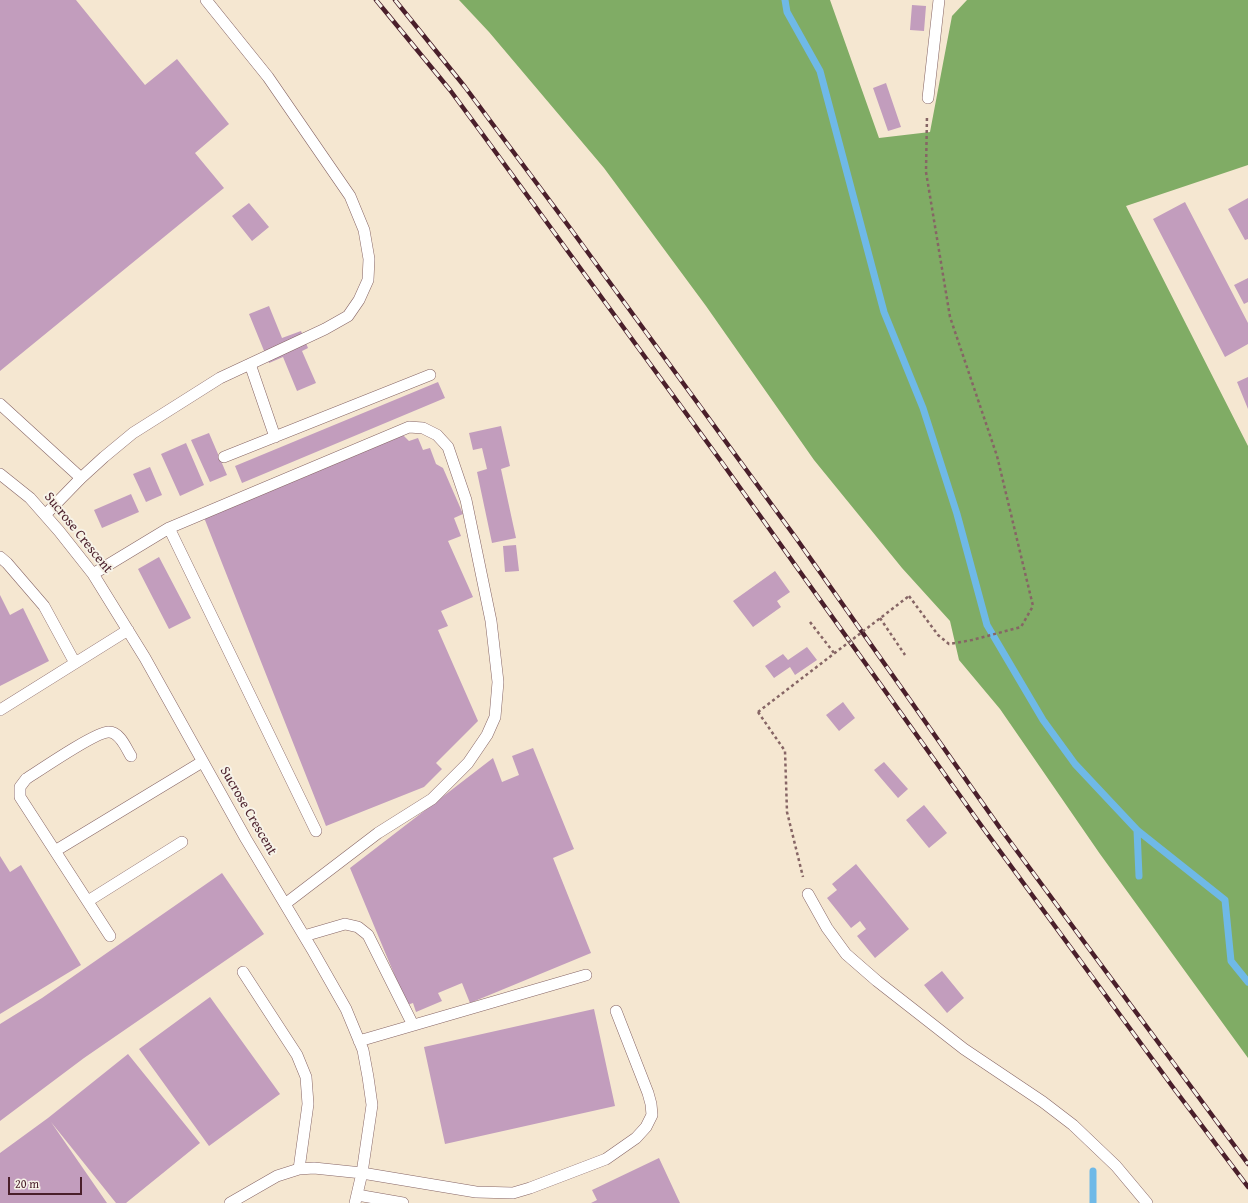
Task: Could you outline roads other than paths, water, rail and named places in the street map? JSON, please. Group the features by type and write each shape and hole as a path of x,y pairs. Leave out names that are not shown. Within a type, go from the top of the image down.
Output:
{"lane":[{"path":"45,515 81,478 133,433 220,378 325,329 348,316 359,300 368,280 369,259 364,230 350,196 268,77 206,0"},
{"path":"928,98 938,0"},
{"path":"250,364 275,437"},
{"path":"224,458 430,375"},
{"path":"0,404 81,478"},
{"path":"93,574 169,528 409,427 423,428 437,435 448,447 466,500 492,621 498,682 495,717 487,735 468,763 432,799 378,833 285,904"},
{"name":"Sucrose Crescent","path":"0,474 30,498 59,531 93,574 145,658 246,839 346,1009 363,1050 372,1106 362,1173 356,1199"},
{"path":"169,528 316,831"},
{"path":"0,557 44,606 75,663"},
{"path":"0,710 128,630"},
{"path":"110,936 20,797 20,787 26,779 95,736 109,732 117,734 131,756"},
{"path":"55,851 202,762"},
{"path":"88,902 182,842"},
{"path":"808,894 827,928 846,954 877,981 964,1049 1043,1102 1073,1125 1116,1166 1148,1203"},
{"path":"304,936 345,924 358,927 368,935 413,1025"},
{"path":"243,972 297,1055 306,1077 308,1104 299,1169"},
{"path":"359,1041 586,975"},
{"path":"230,1203 277,1176 299,1169 314,1168 362,1173 476,1192 513,1193 606,1159 636,1138 646,1127 652,1115 648,1093 616,1011"},
{"path":"356,1199 403,1203"}],"waterway":[{"path":"785,0 787,12 820,71 884,312 923,408 957,514 987,625 1043,720 1075,764 1137,830 1225,900 1231,961 1248,982"},
{"path":"1137,830 1139,876"},
{"path":"1093,1171 1093,1203"}],"railway":[{"path":"376,0 450,90 478,128 723,464 983,828 1248,1187"},
{"path":"395,0 465,87 570,228 796,538 1000,828 1248,1164"}]}
